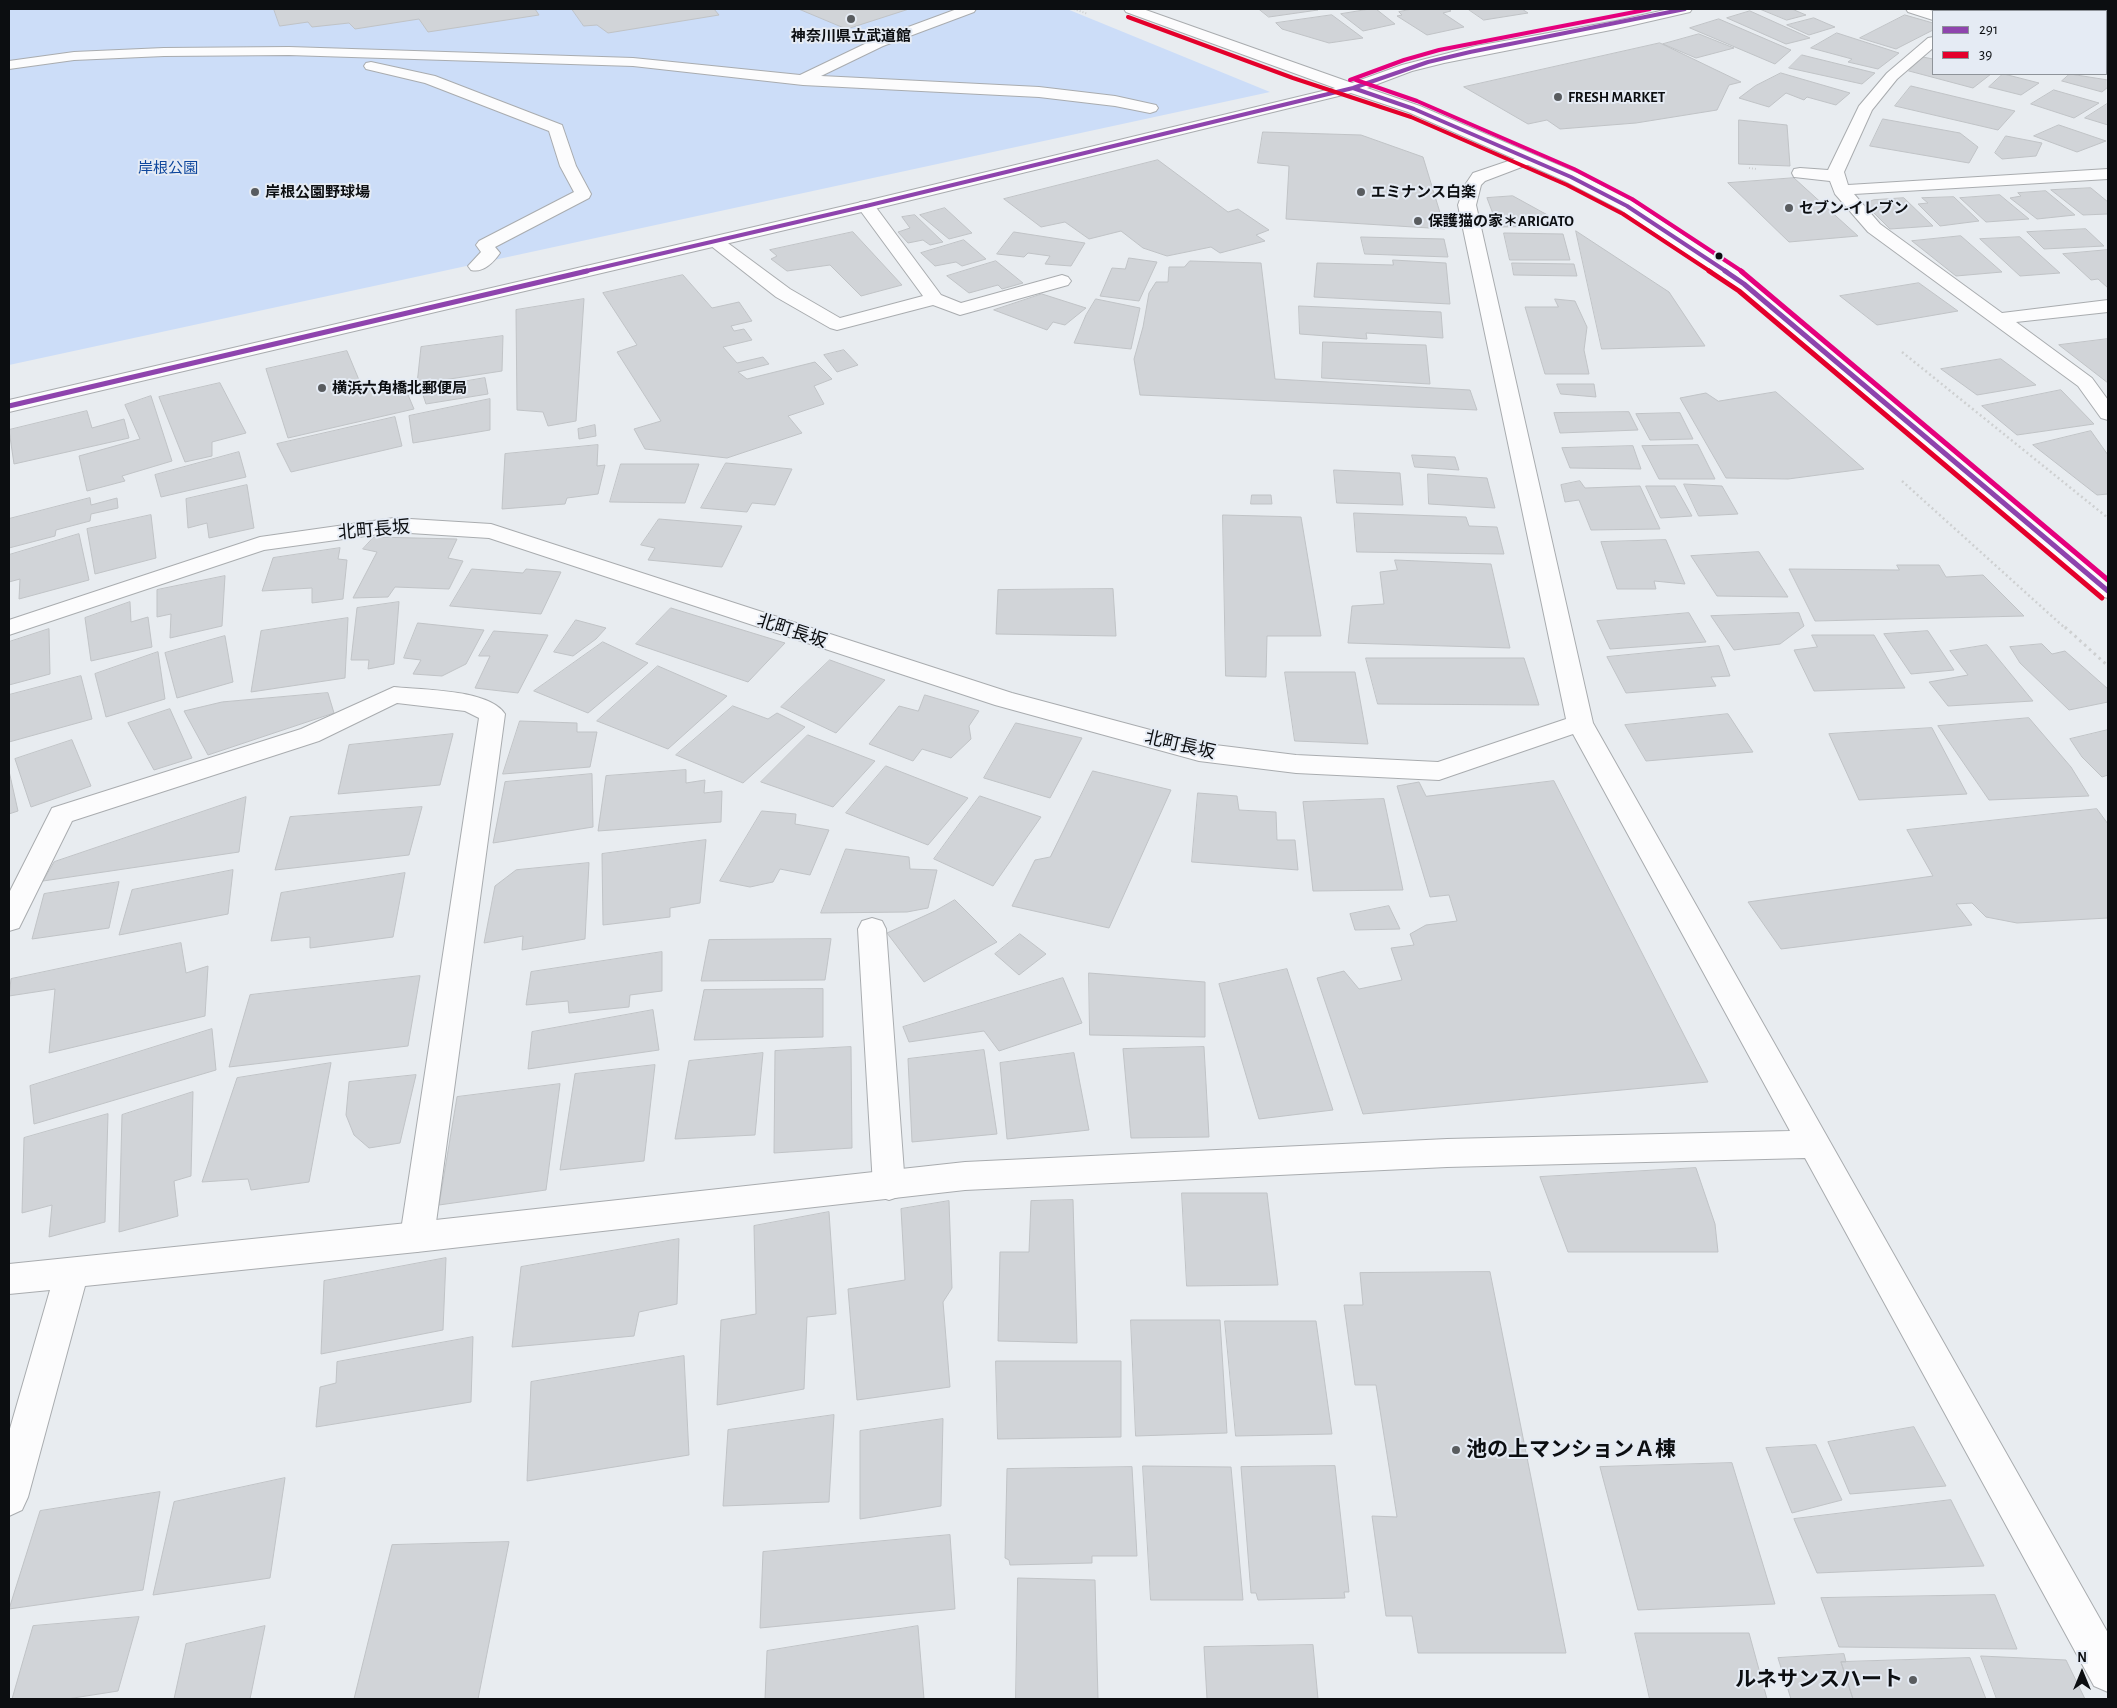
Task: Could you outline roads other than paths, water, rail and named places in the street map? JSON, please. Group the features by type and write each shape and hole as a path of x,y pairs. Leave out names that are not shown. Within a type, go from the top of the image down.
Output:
{"street":[{"path":"803,80 878,43 969,9"},
{"path":"1131,9 1224,45 1414,108 1571,176 1628,206 1744,284 1821,347 2108,592"},
{"path":"9,406 866,206 1354,88 1407,68 1476,52 1644,20 1685,9"},
{"path":"1914,9 1932,16"},
{"path":"1932,42 1892,76 1865,109 1836,172 1839,183 1874,228 2085,382 2108,414"},
{"path":"9,64 74,56 164,52 358,52 633,62 803,80 1039,92 1115,101 1150,108"},
{"path":"358,52 337,60 430,79 556,128 568,166 583,194 485,245 491,253 477,266"},
{"path":"1529,159 1479,177 1473,185 1467,205 1580,723 2108,1672"},
{"path":"1800,172 1839,183 2108,174"},
{"path":"866,206 934,299 960,310 1062,281"},
{"path":"714,242 783,292 837,324 934,299"},
{"path":"1997,318 2108,306"},
{"name":"北町長坂","path":"9,628 260,544 394,525 491,532 1004,700 1199,752 1296,764 1439,771 1580,723"},
{"path":"9,920 62,814 310,735 394,695 470,703 492,714 417,1237"},
{"path":"872,929 889,1186"},
{"path":"9,1279 417,1237 889,1186 965,1176 1437,1154 1814,1144"},
{"path":"9,1497 72,1272"}],"place":[{"name":"神奈川県立武道館","path":"851,19"},
{"name":"FRESH MARKET","path":"1558,97"},
{"name":"岸根公園野球場","path":"255,192"},
{"name":"エミナンス白楽","path":"1361,192"},
{"name":"セブン-イレブン","path":"1789,208"},
{"name":"保護猫の家＊ARIGATO","path":"1418,221"},
{"name":"横浜六角橋北郵便局","path":"322,388"},
{"name":"池の上マンションＡ棟","path":"1456,1450"},
{"name":"ルネサンスハート","path":"1913,1680"}],"park label":[{"name":"岸根公園","path":"168,168"}]}
